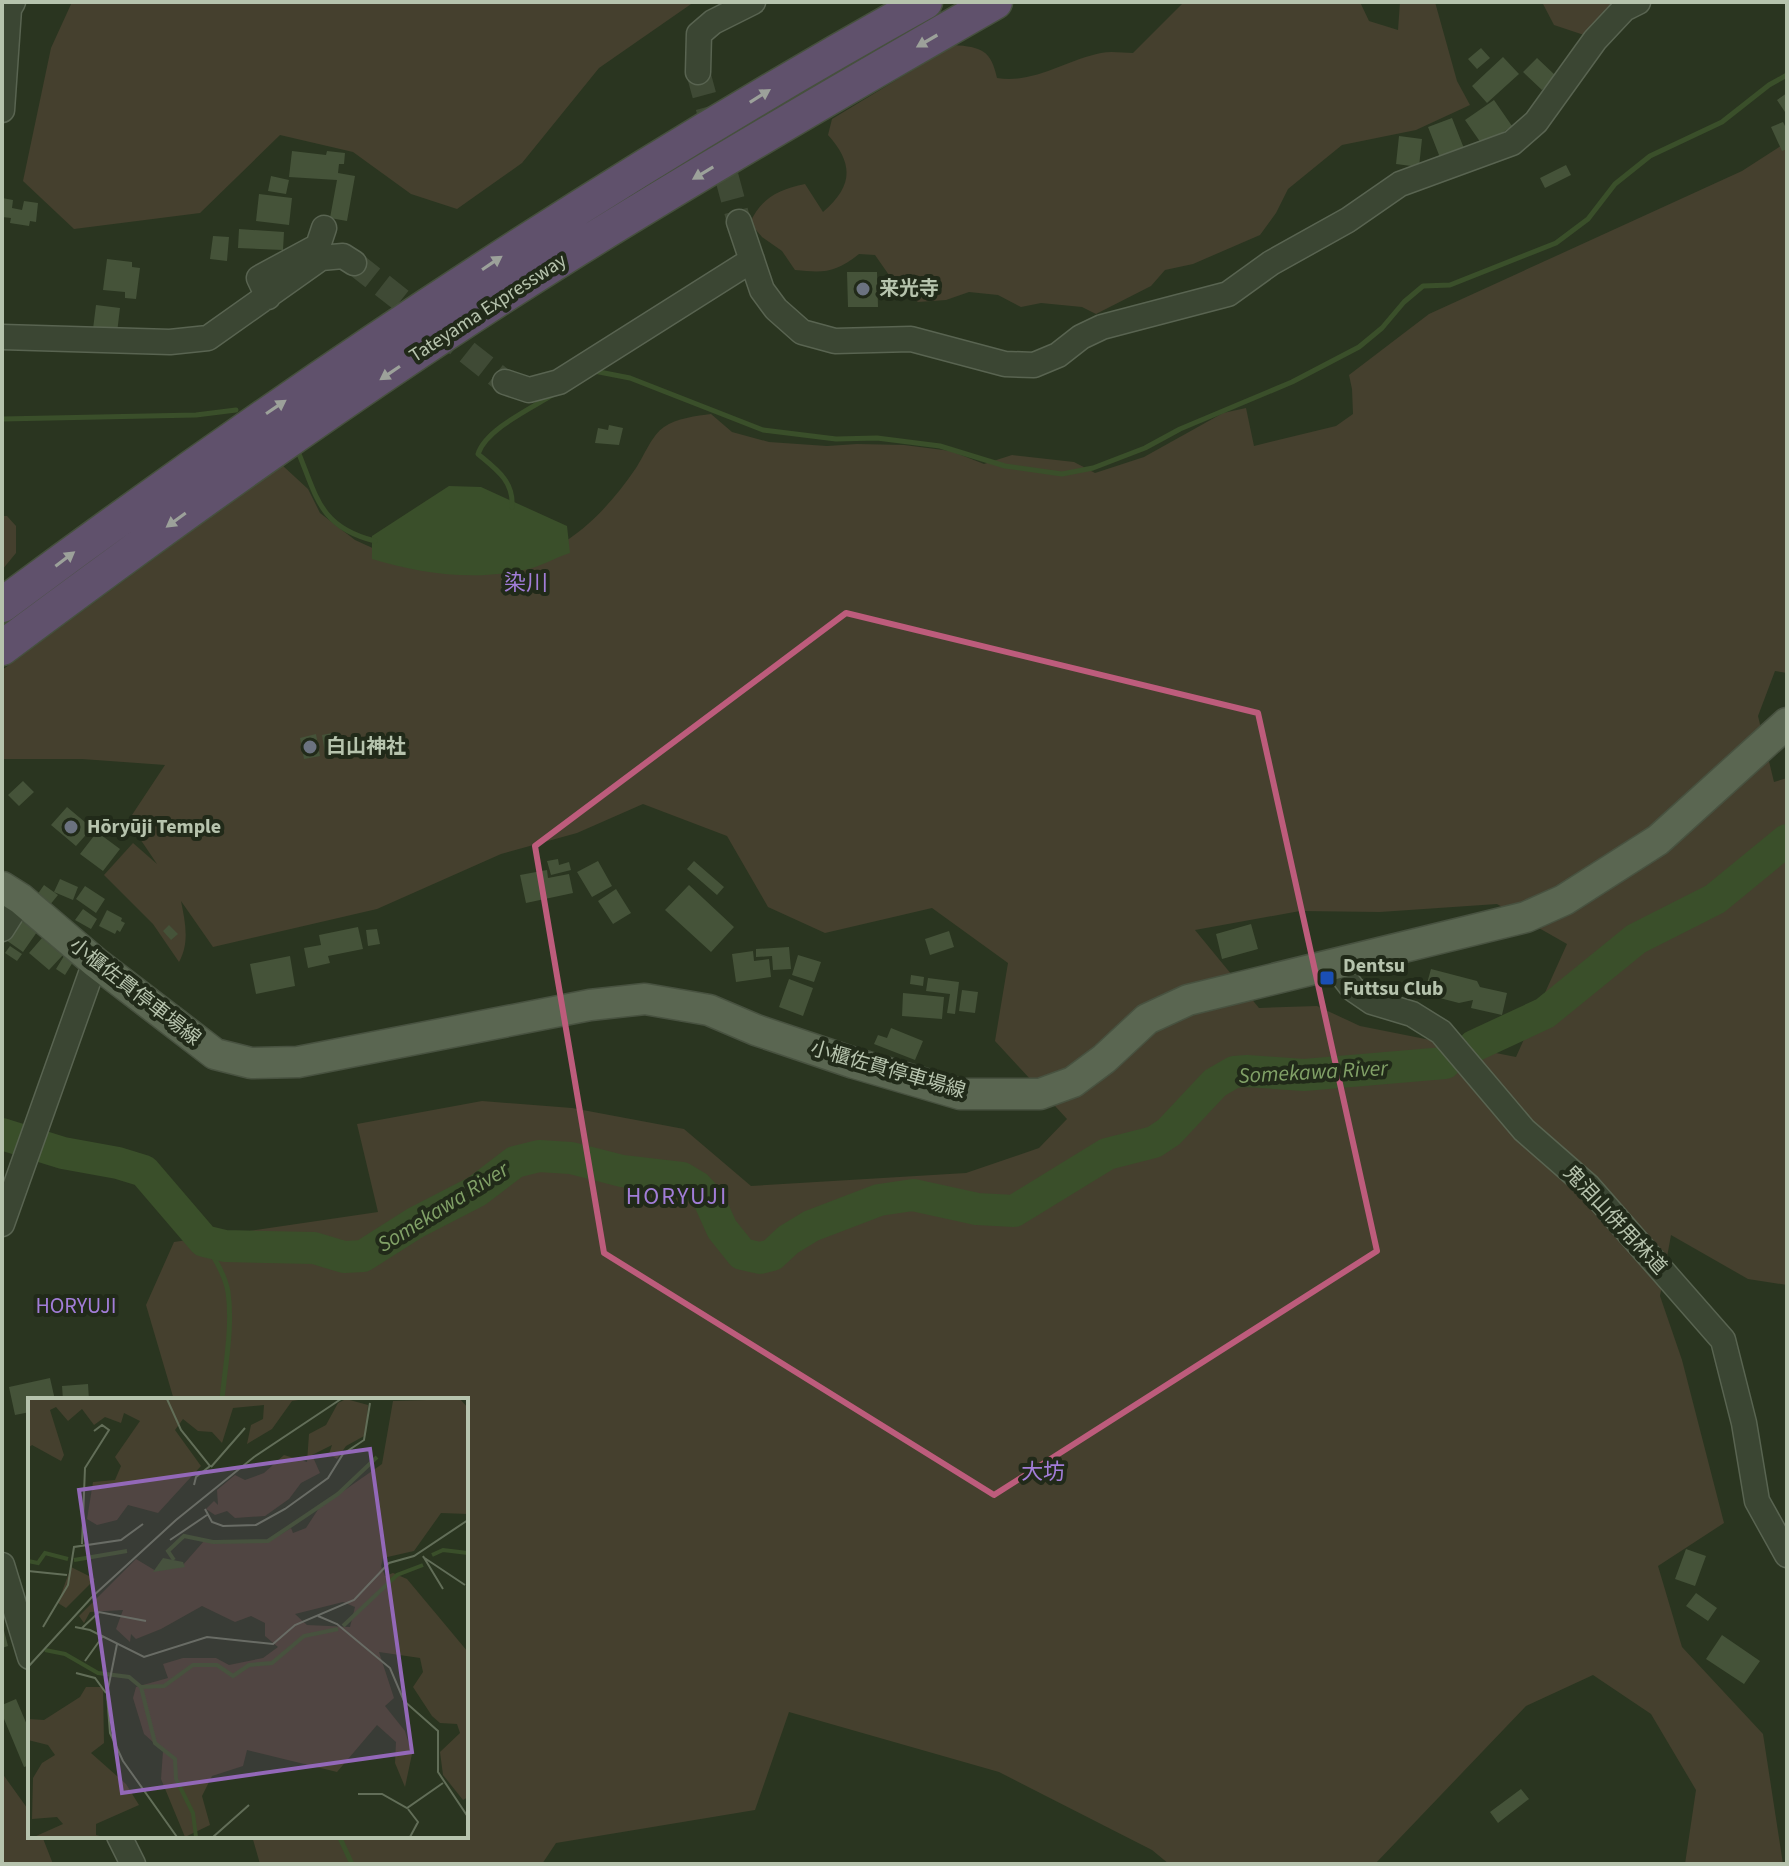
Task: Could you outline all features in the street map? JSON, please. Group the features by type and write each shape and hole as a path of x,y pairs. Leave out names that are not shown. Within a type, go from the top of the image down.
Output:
{"highway":[{"name":"Tateyama Expressway","path":"2,605 255,421 538,233 795,74 925,2"},
{"name":"Tateyama Expressway","path":"2,648 279,447 556,263 812,106 995,2"}],"main road":[{"name":"小櫃佐貫停車場線","path":"11,893 215,1054 251,1063 298,1062 590,1005 645,999 709,1010 756,1030 854,1063 960,1094 1040,1094 1073,1082 1104,1059 1147,1019 1188,1000 1526,917 1564,900 1658,840 1787,723"}],"street":[{"path":"2,110 9,9 13,2"},
{"path":"698,72 699,34 713,22 753,2"},
{"path":"739,222 762,290 776,309 802,332 835,341 911,339 1005,364 1034,365 1058,355 1081,337 1102,327 1228,294 1271,263 1348,220 1400,184 1512,143 1536,122 1605,30 1624,9 1638,2"},
{"path":"268,297 259,278 318,246 324,228"},
{"path":"2,337 170,342 208,338 321,258 343,256 354,263"},
{"path":"505,382 529,390 559,382 752,260"},
{"path":"2,929 11,893"},
{"path":"2,1224 95,962"},
{"name":"鬼泪山併用林道","path":"1333,963 1353,989 1372,1002 1412,1014 1441,1032 1524,1130 1588,1186 1723,1340 1744,1423 1757,1501 1787,1555"},
{"path":"2,1565 28,1650"},
{"path":"120,1838 133,1864"}],"highlighted area":[{"path":"846,613 1258,713 1377,1251 994,1495 604,1253 535,846"}],"shaded area":[{"path":"72,2 694,2 599,68 522,163 457,209 411,194 353,152 280,135 200,213 74,229 23,181 51,48"},
{"path":"1184,2 1360,2 1369,21 1398,30 1400,2 1435,2 1457,81 1470,105 1416,130 1342,145 1288,189 1260,235 1193,264 1165,270 1151,286 1096,314 1082,307 1041,303 1021,307 998,295 969,292 946,300 918,302 896,285 875,255 859,254 829,270 795,270 782,251 762,237 750,223 759,207 772,196 805,184 823,212 840,193 846,175 842,156 828,135 832,119 954,45 983,52 992,61 997,78 1024,78 1101,53 1133,53"},
{"path":"1542,2 1620,2 1584,35 1554,25"},
{"path":"1787,142 1787,673 1775,671 1758,716 1774,782 1787,778 1787,1285 1748,1279 1671,1235 1660,1296 1682,1360 1724,1523 1658,1566 1682,1647 1763,1734 1783,1864 1685,1864 1696,1790 1651,1714 1593,1675 1526,1706 1375,1864 1169,1864 1152,1850 999,1772 789,1712 755,1810 556,1843 542,1864 260,1864 253,1838 468,1838 468,1398 173,1398 146,1305 174,1242 378,1212 357,1124 482,1101 572,1108 684,1129 751,1186 966,1173 1039,1148 1067,1119 995,1041 1008,963 932,908 825,933 768,907 727,836 643,804 577,833 501,854 377,909 213,947 181,901 186,940 179,962 153,924 104,875 133,843 157,864 128,821 165,765 82,759 2,759 2,670 282,465 308,489 320,513 355,540 390,556 558,546 581,530 611,501 652,440 669,424 680,419 711,414 732,432 769,442 827,446 904,445 951,451 984,464 1012,455 1074,462 1095,473 1144,457 1223,413 1246,408 1254,446 1336,426 1353,414 1349,375 1429,314 1742,171","holes":["1497,904 1567,944 1516,1057 1360,1026 1317,1006 1259,1008 1195,930 1300,911 1380,912"]},
{"path":"449,486 481,487 567,526 570,553 530,569 486,575 429,572 372,559 372,536"},
{"path":"2,516 7,516 16,526 16,553 2,570"},
{"path":"2,1773 28,1809 28,1838 43,1838 53,1864 2,1864"}],"building":[{"path":"1481,48 1490,58 1477,69 1468,59"},
{"path":"1503,57 1519,74 1487,103 1472,86"},
{"path":"1537,58 1556,76 1542,90 1523,72"},
{"path":"1787,93 1787,115 1777,100"},
{"path":"1494,100 1512,126 1483,146 1465,120"},
{"path":"1452,118 1465,151 1441,160 1428,127"},
{"path":"1783,122 1787,130 1787,149 1782,151 1771,127"},
{"path":"1399,136 1422,139 1419,167 1396,164"},
{"path":"292,151 326,155 327,151 345,153 344,164 339,164 338,173 355,176 347,221 330,218 337,180 289,177"},
{"path":"1566,165 1571,175 1545,188 1540,178"},
{"path":"271,176 289,180 286,194 268,191"},
{"path":"259,194 292,198 289,225 256,221"},
{"path":"2,198 13,200 12,208 22,210 24,201 38,203 36,222 30,221 29,226 10,223 11,218 2,217"},
{"path":"239,229 284,232 283,250 238,248"},
{"path":"213,236 229,237 227,261 210,259"},
{"path":"107,259 132,262 132,267 140,268 136,299 125,298 125,292 103,290"},
{"name":"来光寺","path":"847,272 877,272 878,307 848,307"},
{"path":"96,305 120,308 117,333 93,329"},
{"path":"609,425 623,428 619,445 595,443 598,428 608,430"},
{"path":"337,732 341,751 325,753 322,735"},
{"name":"白山神社","path":"316,734 320,756 304,759 300,738"},
{"path":"23,781 34,792 19,806 8,795"},
{"name":"Hōryūji Temple","path":"67,807 92,828 76,846 51,825"},
{"path":"97,832 120,849 103,871 80,854"},
{"path":"558,859 559,865 569,862 571,870 551,875 547,861"},
{"path":"598,861 612,886 592,897 577,872"},
{"path":"694,861 724,887 717,895 687,869"},
{"path":"547,870 548,878 569,874 573,893 526,903 520,875"},
{"path":"60,879 78,887 73,900 54,892"},
{"path":"44,885 58,895 49,906 35,898"},
{"path":"689,885 734,927 711,952 665,910"},
{"path":"85,886 105,899 96,913 76,899"},
{"path":"616,889 631,913 613,924 598,901"},
{"path":"83,909 97,919 91,929 75,920"},
{"path":"107,910 125,923 120,932 117,930 115,934 99,926"},
{"path":"20,920 37,932 23,952 6,940"},
{"path":"1251,924 1258,949 1222,959 1216,934"},
{"path":"169,925 178,934 171,940 163,931"},
{"path":"358,927 363,949 328,956 330,963 308,968 304,948 321,945 319,935"},
{"path":"377,929 380,944 368,946 366,930"},
{"path":"949,931 954,947 930,955 925,939"},
{"path":"42,938 63,955 49,970 29,953"},
{"path":"10,946 22,954 17,961 5,953"},
{"path":"789,947 791,969 773,970 772,956 756,957 756,949"},
{"path":"753,951 754,961 769,959 771,977 736,982 732,954"},
{"path":"798,955 821,962 814,982 792,975"},
{"path":"64,956 73,962 65,975 56,969"},
{"path":"290,956 295,986 256,994 250,964"},
{"path":"1431,969 1477,981 1480,987 1507,993 1502,1015 1471,1008 1473,1000 1459,1003 1424,994"},
{"path":"911,975 924,977 923,986 910,984"},
{"path":"928,978 959,982 955,1014 947,1013 950,994 926,991"},
{"path":"789,979 813,988 803,1016 779,1007"},
{"path":"962,990 978,992 975,1013 959,1011"},
{"path":"903,993 944,997 942,1019 902,1016"},
{"path":"891,1028 923,1041 915,1060 874,1044 878,1035 887,1038"},
{"path":"50,1378 55,1398 28,1398 28,1412 15,1415 9,1387"},
{"path":"88,1384 89,1398 63,1398 62,1386"},
{"path":"1686,1549 1706,1556 1695,1586 1675,1579"},
{"path":"1696,1593 1717,1608 1708,1621 1686,1606"},
{"path":"2,1623 8,1646 2,1648"},
{"path":"1722,1635 1760,1661 1744,1684 1706,1659"},
{"path":"16,1699 28,1727 28,1766 24,1767 2,1714 2,1705"},
{"path":"1521,1789 1529,1799 1498,1823 1490,1812"}],"waterway":[{"path":"594,371 630,378 763,430 940,446 1005,466 1062,474 1093,468 1292,382 1359,347 1423,286 1450,285 1556,243 1588,219 1615,184 1650,156 1722,122 1769,85 1787,75"},
{"path":"512,507 507,483 478,454 490,436 500,428 554,394"},
{"path":"2,419 196,415 236,410"},
{"path":"297,449 322,508 342,527 375,541"},
{"name":"Somekawa River","path":"1474,1046 1545,1013 1636,939 1715,899 1787,840"},
{"name":"Somekawa River","path":"2,1134 63,1153 144,1171 204,1241 225,1246 314,1248 344,1257 363,1256 415,1223 477,1191 515,1162 539,1156 571,1158 622,1171 682,1178 697,1187 709,1200 722,1229 742,1254 760,1258 772,1255 788,1240 811,1226 879,1200 913,1195 977,1209 1014,1211 1107,1154 1154,1142 1169,1132 1215,1083 1234,1072 1304,1075 1445,1063"},
{"path":"204,1241 228,1292 229,1333 222,1398"},
{"path":"340,1838 352,1864"}],"tunnel":[{"path":"698,72 739,222"},
{"path":"354,263 505,382"}],"place":[{"name":"来光寺","path":"863,289"},
{"name":"白山神社","path":"310,747"},
{"name":"Hōryūji Temple","path":"71,827"},
{"name":"Dentsu Futtsu Club","path":"1327,978"}],"district":[{"name":"染川","path":"526,583"},
{"name":"HORYUJI","path":"677,1196"},
{"name":"HORYUJI","path":"76,1306"},
{"name":"大坊","path":"1043,1472"}]}
